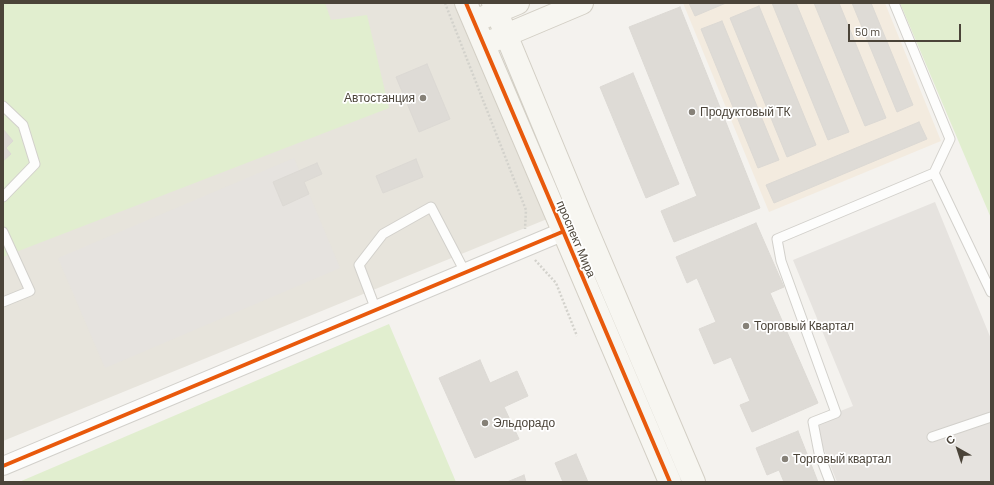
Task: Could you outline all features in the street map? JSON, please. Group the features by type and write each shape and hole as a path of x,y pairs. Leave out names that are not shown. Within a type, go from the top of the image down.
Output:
{"street":[{"path":"470,12 518,3"},
{"path":"484,44 582,3"},
{"name":"проспект Мира","path":"494,8 694,482"},
{"name":"проспект Мира","path":"470,12 562,232 670,482"},
{"path":"3,466 562,232"}],"lane":[{"path":"830,482 818,453 813,422 836,413 781,261 777,239 934,173 950,139 894,3"},
{"path":"3,106 23,125 35,164 3,197"},
{"path":"934,173 991,292"},
{"path":"376,310 359,265 383,234 432,207 465,272"},
{"path":"3,232 30,291 3,302"},
{"path":"932,437 991,416"}],"path":[{"path":"445,3 526,210 525,234 529,246 536,262 556,283 577,336"}],"shaded area":[{"path":"3,3 463,3 552,217 3,441"},
{"path":"683,3 885,3 941,141 769,212"},
{"path":"294,158 340,268 105,368 58,258"},
{"path":"935,202 991,339 991,482 837,482 813,422 853,406 793,260"}],"green space":[{"path":"3,3 325,3 331,20 367,15 389,108 3,257"},
{"path":"900,3 991,3 991,218"},
{"path":"389,324 456,482 19,482"}],"building":[{"path":"689,3 726,3 695,16"},
{"path":"772,3 796,3 849,132 828,140"},
{"path":"814,3 839,3 886,118 865,126"},
{"path":"852,3 871,3 913,105 897,112"},
{"path":"759,6 816,145 787,157 730,18"},
{"name":"Продуктовый ТК","path":"680,7 760,208 674,242 661,211 697,196 629,27"},
{"path":"722,21 779,160 758,168 701,29"},
{"name":"Автостанция","path":"427,64 450,119 419,132 396,77"},
{"path":"633,73 679,184 646,198 600,87"},
{"path":"919,122 927,139 774,203 766,185"},
{"path":"3,129 13,141 6,148 11,154 3,161"},
{"path":"416,159 423,177 383,193 376,176"},
{"path":"317,163 322,174 304,182 309,194 283,206 273,182"},
{"name":"Торговый Квартал","path":"756,223 784,287 770,293 818,403 752,432 740,405 750,401 731,357 714,364 699,329 716,322 697,278 687,283 676,257"},
{"name":"Эльдорадо","path":"480,360 490,383 517,371 528,396 504,407 519,439 475,458 439,378"},
{"name":"Торговый квартал","path":"798,431 818,482 784,482 779,470 767,475 756,448"},
{"path":"576,454 588,482 563,482 555,463"},
{"path":"524,475 526,482 507,482"}],"cycle path":[{"path":"466,3 670,482"},
{"path":"3,466 562,232"}],"place":[{"name":"Автостанция","path":"423,98"},
{"name":"Продуктовый ТК","path":"692,112"},
{"name":"Торговый Квартал","path":"746,326"},
{"name":"Эльдорадо","path":"485,423"},
{"name":"Торговый квартал","path":"785,459"}]}
